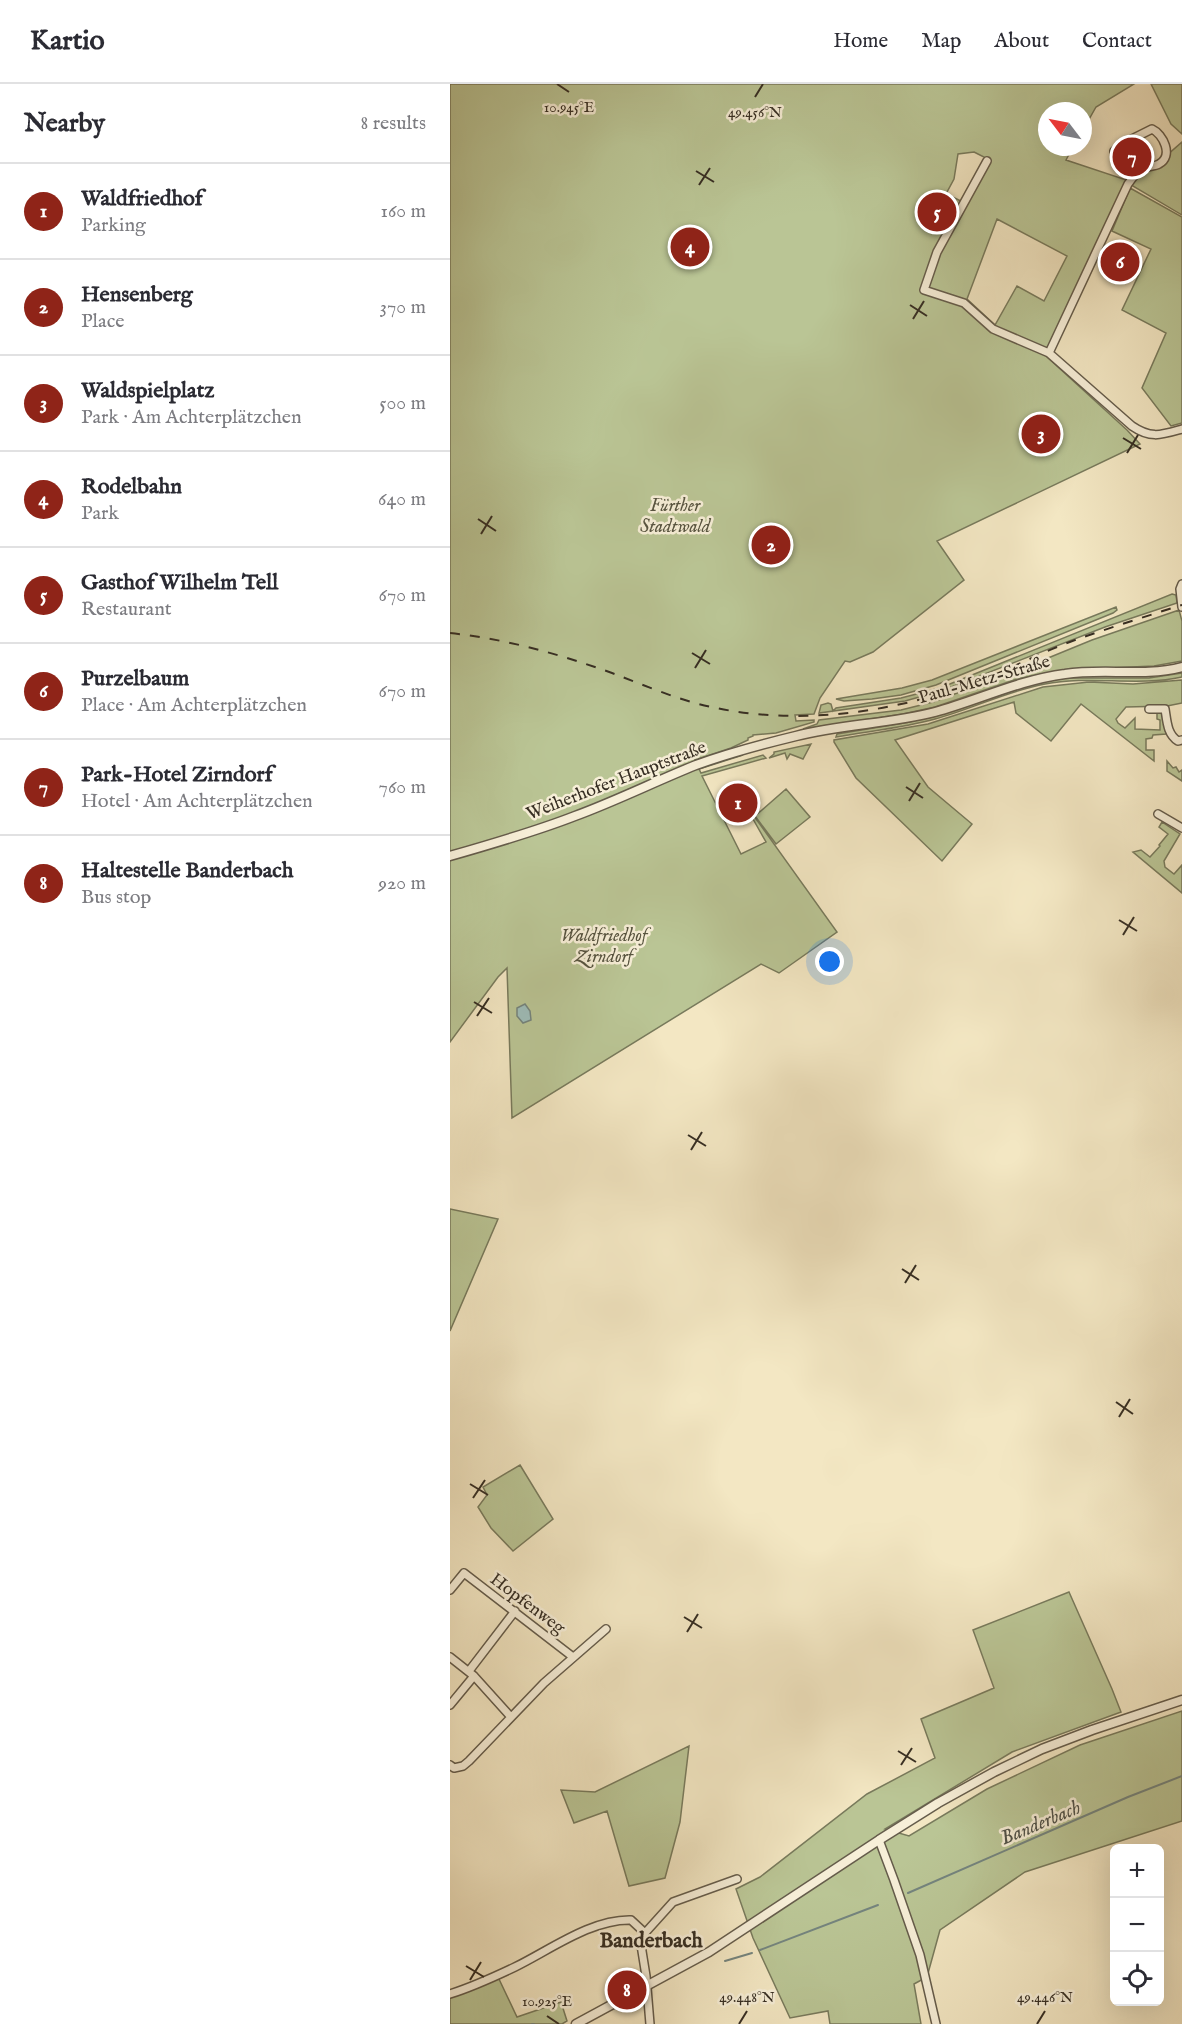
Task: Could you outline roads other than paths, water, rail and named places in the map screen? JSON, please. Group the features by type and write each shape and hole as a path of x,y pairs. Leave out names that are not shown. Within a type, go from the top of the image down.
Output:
{"street":[{"path":"1049,353 1128,184 1140,169 1160,164 1165,159 1167,151 1164,140 1157,131 1152,129 1114,151"},
{"path":"987,161 937,252 924,290 964,303 993,329 1049,353 1144,434 1156,435 1182,429"},
{"path":"1182,584 1180,589 1182,607"},
{"name":"Paul-Metz-Straße","path":"795,736 936,712 1034,679 1068,673 1153,672 1182,667"},
{"path":"1149,709 1165,709 1168,730 1173,738 1178,741 1182,740"},
{"name":"Weiherhofer Hauptstraße","path":"450,856 510,839 576,816 708,761 795,736"},
{"path":"1158,814 1182,828"},
{"name":"Hopfenweg","path":"450,1590 464,1573 573,1657"},
{"path":"450,1705 515,1611"},
{"path":"450,1765 454,1768 463,1766 469,1761 510,1716 606,1629"},
{"path":"450,1657 472,1674 510,1716"},
{"path":"576,2024 709,1952 879,1840 994,1772 1042,1749 1182,1700"},
{"path":"879,1840 920,1955 936,2024"},
{"path":"650,2024 641,1945 645,1933 673,1902 737,1879"},
{"path":"450,1994 517,1966 542,1950 573,1936 617,1919 631,1920 645,1933"}],"water":[{"path":"525,1004 530,1011 531,1020 523,1023 517,1016 517,1008"}],"waterway":[{"name":"Banderbach","path":"908,1893 1128,1797 1182,1776"},
{"name":"Banderbach","path":"760,1950 878,1905"},
{"name":"Banderbach","path":"725,1961 752,1953"}],"railway":[{"path":"450,633 512,643 552,654 711,707 744,713 811,716 877,709 942,693 987,678 1065,644 1182,605"}],"place":[{"name":"Park-Hotel Zirndorf","path":"1132,157"},
{"name":"Gasthof Wilhelm Tell","path":"937,212"},
{"name":"Rodelbahn","path":"690,247"},
{"name":"Purzelbaum","path":"1120,262"},
{"name":"Waldspielplatz","path":"1041,434"},
{"name":"Hensenberg","path":"771,545"},
{"name":"Waldfriedhof","path":"738,803"},
{"name":"Haltestelle Banderbach","path":"627,1990"}],"district":[{"name":"Banderbach","path":"651,1940"}],"park label":[{"name":"Fürther Stadtwald","path":"675,515"},
{"name":"Waldfriedhof Zirndorf","path":"604,945"}]}
